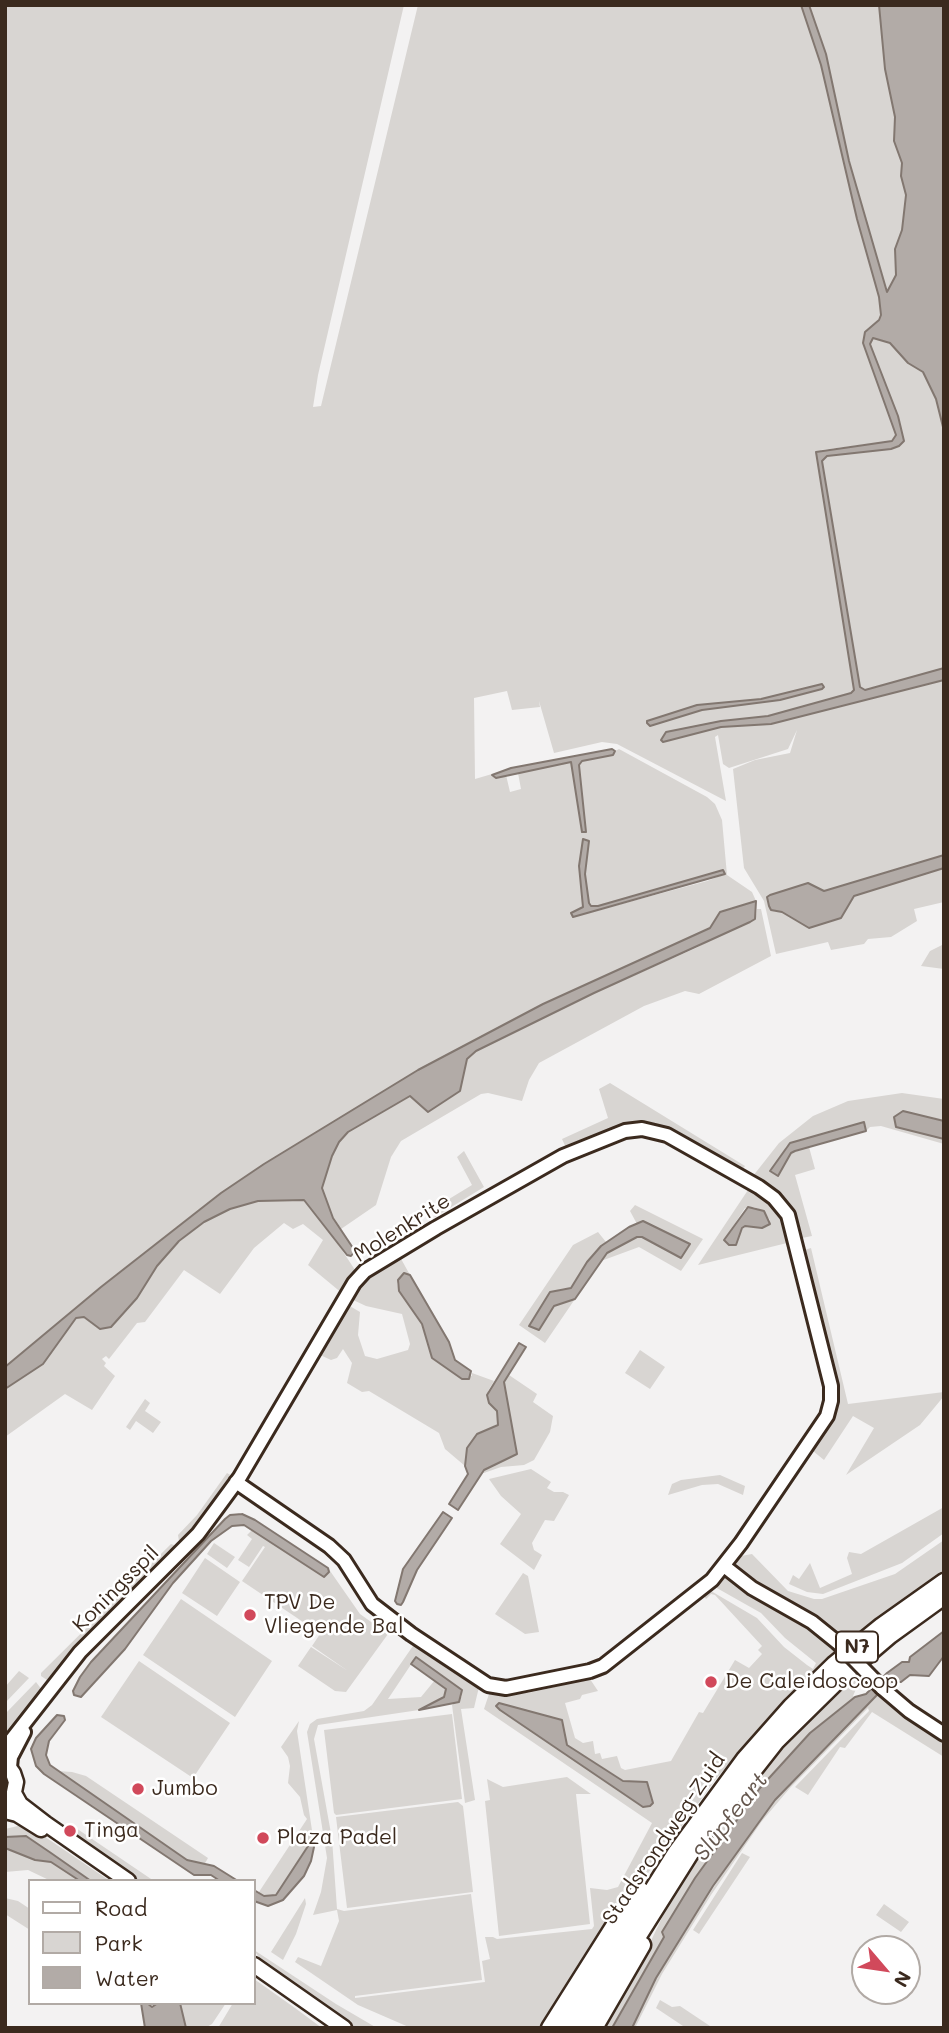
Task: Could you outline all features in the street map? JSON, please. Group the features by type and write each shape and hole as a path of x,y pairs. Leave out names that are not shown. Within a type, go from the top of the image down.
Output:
{"highway":[{"name":"Stadsrondweg-Zuid","path":"566,2028 745,1759 791,1707 834,1665 944,1582"},
{"name":"Stadsrondweg-Zuid","path":"580,2028 678,1860 718,1811 799,1716 890,1635 944,1597"},
{"name":"N7","path":"550,2028 620,1917 644,1885 678,1860"},
{"name":"N7","path":"594,2028 650,1931 678,1860"}],"main road":[{"path":"8,1765 15,1779 15,1795 20,1804 125,1879"},
{"path":"15,1795 5,1811 17,1814 114,1879"},
{"path":"256,1966 344,2028"},
{"path":"256,1976 330,2028"}],"street":[{"name":"Molenkrite","path":"642,1129 667,1135 774,1198 788,1215 831,1386 827,1416 724,1566 706,1585 603,1666 506,1688 488,1685 411,1634 372,1604 344,1560 236,1482 354,1283 365,1271 563,1156 625,1130 642,1129"},
{"name":"Koningsspil","path":"5,1748 74,1660 198,1534 236,1482"},
{"path":"724,1566 752,1588 812,1622 838,1643 909,1711 944,1734"},
{"name":"Koningsspil","path":"8,1765 24,1733 25,1724"}],"green space":[{"path":"5,5 404,5 318,375 313,407 321,406 418,5 801,5 821,65 857,219 879,297 881,315 863,343 896,435 892,441 821,450 854,690 767,716 721,721 666,732 662,741 721,727 771,724 944,680 944,855 824,891 807,883 794,888 773,911 782,912 810,928 841,918 854,896 944,868 944,902 914,909 917,921 891,937 868,939 864,944 831,950 828,942 776,954 764,901 744,868 733,769 755,760 790,753 797,730 788,749 729,768 723,764 718,735 715,737 726,801 617,744 602,742 554,753 539,701 540,707 512,710 507,691 474,698 475,779 492,774 496,778 506,775 510,792 521,789 518,773 571,762 586,832 579,766 582,761 614,754 619,749 715,804 722,820 727,875 752,892 756,901 720,912 711,928 543,1004 418,1070 264,1164 221,1193 101,1287 5,1367","holes":["822,684 822,689 780,700 702,710 650,726 648,721 697,705 760,699","583,839 589,841 585,874 591,906 723,870 725,874 573,917 583,907 579,866"]},
{"path":"809,5 879,5 885,69 895,117 894,141 902,163 901,176 906,195 902,230 895,249 896,275 887,293 849,161 826,54"},
{"path":"873,338 890,342 908,363 923,372 936,399 944,431 944,668 863,691 860,687 822,461 827,456 891,449 904,441 870,344"},
{"path":"757,909 761,909 771,956 699,994 685,991 644,1006 539,1063 529,1080 522,1101 488,1093 481,1094 401,1141 391,1157 376,1205 341,1229 329,1210 322,1188 332,1156 348,1132 411,1096 428,1112 460,1091 467,1059 476,1051 594,993 696,948 756,916"},
{"path":"944,944 944,969 921,966 930,951"},
{"path":"610,1083 745,1166 742,1170 677,1131 653,1123 627,1123 567,1150 562,1139 608,1118 599,1089"},
{"path":"902,1093 944,1099 944,1121 903,1111 895,1117 894,1122 899,1128 944,1139 944,1144 881,1126 870,1127 866,1131 864,1122 786,1146 778,1176 791,1153 809,1147 815,1169 795,1175 812,1236 802,1238 787,1201 753,1176 779,1143 813,1116 848,1101"},
{"path":"464,1151 484,1187 435,1217 431,1210 472,1185 457,1157"},
{"path":"750,1187 776,1208 786,1223 791,1242 698,1265","holes":["754,1207 763,1211 770,1220 767,1227 745,1226 739,1233 738,1242 724,1240 745,1208"]},
{"path":"297,1199 307,1202 357,1273 343,1294 308,1265 323,1240 303,1224 293,1229 284,1223 254,1248 220,1294 184,1270 145,1322 137,1323 109,1359 106,1356 102,1359 106,1363 104,1366 115,1376 92,1410 65,1394 5,1437 5,1389 43,1364 76,1318 84,1317 94,1325 143,1289 172,1248 204,1222 230,1209 258,1201"},
{"path":"635,1205 703,1239 681,1271 639,1247 601,1261 607,1253 638,1237 681,1257 690,1245 643,1221 637,1224 630,1211"},
{"path":"598,1232 606,1242 587,1262 571,1288 559,1289 539,1330 554,1306 575,1299 545,1343 519,1325 573,1245"},
{"path":"811,1248 848,1404 944,1392 944,1396 920,1425 846,1475 874,1428 853,1416 824,1460 813,1451 830,1420 804,1250"},
{"path":"400,1257 410,1275 407,1274 397,1283 399,1291 422,1324 432,1358 472,1376 472,1373 494,1381 488,1391 489,1403 497,1411 498,1425 485,1430 467,1448 465,1466 445,1449 439,1433 369,1391 362,1392 347,1383 352,1363 343,1349 337,1358 331,1360 318,1354 348,1305 360,1312 358,1335 365,1356 377,1359 408,1350 410,1344 402,1314 366,1306 351,1299 364,1279"},
{"path":"640,1350 665,1367 650,1389 625,1373"},
{"path":"509,1375 537,1394 533,1402 553,1416 550,1432 534,1460 524,1465 501,1467 481,1474 517,1454 504,1382"},
{"path":"145,1399 150,1403 145,1411 161,1422 153,1433 136,1421 130,1430 126,1427"},
{"path":"531,1469 551,1482 547,1488 569,1495 554,1521 545,1520 532,1543 534,1550 542,1555 534,1570 500,1544 521,1514 501,1496 489,1479"},
{"path":"227,1473 232,1476 211,1506 183,1541 179,1541 178,1535 197,1515"},
{"path":"720,1475 745,1486 743,1495 718,1484 702,1485 668,1495 672,1484 681,1480"},
{"path":"944,1507 944,1533 902,1563 823,1594 807,1592 789,1584 793,1575 799,1579 810,1563 820,1588 852,1574 847,1558 849,1552 861,1554"},
{"path":"252,1530 324,1576 329,1573 328,1568 360,1614 388,1634 346,1692 335,1691 298,1666 311,1647 348,1671 312,1646 324,1628 319,1625 315,1630 242,1581 265,1547 263,1546 249,1567 238,1560 252,1539 247,1535"},
{"path":"944,1540 944,1575 849,1645 839,1635 769,1594 735,1565 741,1556 752,1554 788,1591 822,1599 895,1574"},
{"path":"214,1543 235,1557 227,1568 207,1554"},
{"path":"171,1544 175,1550 53,1678 47,1680 41,1676 41,1673"},
{"path":"205,1558 240,1582 217,1616 182,1593"},
{"path":"523,1573 528,1576 539,1632 525,1634 495,1614"},
{"path":"725,1577 730,1578 753,1596 811,1628 839,1653 754,1735 715,1780 542,2028 411,2028 358,2005 295,1962 298,1957 321,1966 339,1921 337,1910 313,1915 321,1892 327,1858 307,1732 310,1724 317,1719 364,1711 372,1705 415,1643 479,1687 474,1708 461,1709 475,1800 465,1803 452,1705 462,1696 416,1657 388,1699 421,1697 435,1680 446,1689 440,1700 419,1710 318,1725 314,1739 332,1839 337,1909 344,1911 471,1894 482,1980 355,1998 485,1982 482,1961 490,1959 485,1937 497,1939 592,1929 594,1926 590,1888 607,1890 618,1887 652,1823 484,1709 490,1691 506,1694 528,1693 590,1679 598,1691 565,1703 575,1738 583,1743 593,1741 595,1754 600,1753 602,1759 617,1756 621,1768 625,1770 671,1761 699,1712 703,1713 735,1660 749,1668 762,1654 758,1650 762,1646 715,1595 711,1594 706,1599 704,1596 711,1591 757,1618 784,1647 807,1665 813,1669 816,1663 785,1638 761,1613 715,1587","holes":["500,1710 562,1720 567,1745 653,1799 650,1806 643,1807"]},
{"path":"181,1599 272,1661 235,1717 143,1655"},
{"path":"139,1661 230,1723 193,1778 101,1717"},
{"path":"19,1671 29,1678 5,1703 5,1687"},
{"path":"858,1671 866,1679 861,1688 856,1689 853,1696 855,1697 810,1733 760,1788 695,1878 612,2028 604,2028 638,1968 669,1903 718,1827 772,1758"},
{"path":"36,1682 42,1690 5,1739 5,1714"},
{"path":"879,1689 881,1695 900,1713 944,1741 944,1757 872,1712 845,1748 840,1747 808,1795 795,1787 869,1711 868,1708 790,1788 762,1821 711,1895 662,1974 636,2026 632,2028 656,1978 738,1849 775,1800"},
{"path":"452,1714 462,1799 336,1815 334,1813 324,1730"},
{"path":"299,1721 297,1731 313,1837 276,1895 257,1895 307,1819 300,1797 288,1783 290,1766 281,1747"},
{"path":"58,1771 86,1776 208,1858 204,1865 187,1860"},
{"path":"567,1777 591,1794 576,1794 590,1924 499,1936 485,1801 490,1800 487,1779 503,1787"},
{"path":"458,1802 463,1806 473,1892 347,1908 336,1817"},
{"path":"70,1824 151,1879 130,1879 67,1829"},
{"path":"29,1826 107,1879 88,1879 26,1836 5,1837 5,1829"},
{"path":"5,1848 35,1860 51,1862 77,1879 47,1879 28,1870 5,1872"},
{"path":"742,1853 750,1857 699,1934 693,1930"},
{"path":"5,1898 18,1901 28,1908 28,1929 5,1914"},
{"path":"305,1898 306,1904 296,1934 283,1960 271,1952"},
{"path":"884,1904 909,1922 901,1932 876,1915"},
{"path":"256,1951 377,2028 355,2028 266,1968"},
{"path":"256,1980 322,2028 218,2028 232,2005 256,2005"},
{"path":"660,2000 672,2007 680,2006 713,2028 686,2028 656,2008"},
{"path":"180,2005 225,2005 212,2024 205,2028 186,2028"}],"water":[{"path":"801,5 809,5 826,54 849,161 887,292 896,275 895,249 902,230 906,195 901,176 902,163 894,141 895,117 885,69 879,5 944,5 944,431 936,399 923,372 908,363 890,343 873,338 870,344 898,416 904,441 891,449 827,456 822,461 860,687 865,690 944,668 944,680 771,724 721,727 663,742 661,740 666,732 721,721 768,716 854,690 816,452 892,441 896,435 863,343 865,332 881,315 879,297 857,219 821,65"},
{"path":"822,684 822,689 780,700 702,710 650,726 647,723 697,705 761,699"},
{"path":"612,749 615,751 613,755 582,761 579,765 586,832 582,832 571,762 496,778 492,775 511,768"},
{"path":"583,839 589,841 585,874 591,906 723,870 725,874 573,917 571,913 583,907 579,866"},
{"path":"944,855 944,868 854,896 841,918 809,928 782,912 771,910 769,906 767,897 770,895 808,883 824,891"},
{"path":"756,901 755,919 750,922 594,993 476,1051 467,1059 460,1091 428,1112 410,1096 348,1132 332,1156 322,1188 333,1218 355,1251 351,1256 347,1255 304,1200 258,1201 230,1209 204,1222 179,1241 157,1266 137,1298 111,1327 100,1329 84,1317 76,1318 43,1364 5,1389 5,1367 101,1287 221,1193 264,1164 418,1070 543,1004 710,928 720,912"},
{"path":"903,1111 944,1121 944,1139 896,1127 894,1117"},
{"path":"864,1122 866,1131 795,1151 791,1153 778,1176 770,1171 790,1143"},
{"path":"748,1207 764,1211 770,1224 762,1228 745,1226 736,1245 729,1245 724,1240"},
{"path":"643,1221 690,1244 681,1258 642,1237 637,1237 607,1253 575,1299 554,1306 539,1330 529,1326 550,1292 571,1288 601,1246"},
{"path":"404,1273 410,1275 449,1342 455,1360 471,1371 469,1379 462,1379 432,1358 422,1324 399,1291 398,1280"},
{"path":"519,1343 526,1347 504,1382 517,1454 484,1470 458,1510 449,1504 468,1474 465,1466 467,1448 477,1434 498,1425 497,1411 489,1403 487,1395"},
{"path":"443,1512 452,1518 417,1570 403,1602 401,1605 397,1604 395,1601 403,1569"},
{"path":"242,1514 328,1568 329,1572 324,1577 244,1525 232,1526 211,1541 173,1583 125,1649 81,1697 74,1695 73,1691 80,1677 91,1662 225,1519 230,1515"},
{"path":"944,1631 944,1656 929,1676 910,1675 901,1682 886,1682 876,1692 877,1695 775,1800 713,1886 656,1978 632,2028 612,2028 664,1937 662,1932 695,1878 760,1788 810,1733 855,1697 866,1694 902,1662 909,1662 910,1657"},
{"path":"416,1657 462,1690 459,1702 419,1710 444,1697 446,1689 411,1664"},
{"path":"499,1703 562,1720 567,1745 623,1781 647,1782 653,1803 643,1807 500,1710 496,1706"},
{"path":"57,1715 64,1716 65,1720 49,1741 46,1755 50,1765 187,1860 214,1866 235,1879 194,1875 44,1774 36,1766 31,1749 36,1738"},
{"path":"26,1836 88,1879 77,1879 51,1862 35,1860 5,1848 5,1837"},
{"path":"312,1840 314,1847 311,1861 304,1876 283,1900 268,1906 256,1902 256,1891 264,1896 276,1895"},
{"path":"141,2005 180,2005 186,2028 145,2028"}],"place":[{"name":"TPV De Vliegende Bal","path":"250,1615"},
{"name":"De Caleidoscoop","path":"711,1682"},
{"name":"Jumbo","path":"138,1789"},
{"name":"Tinga","path":"70,1831"},
{"name":"Plaza Padel","path":"263,1838"}],"water label":[{"name":"Slûpfeart","path":"731,1817"}]}
